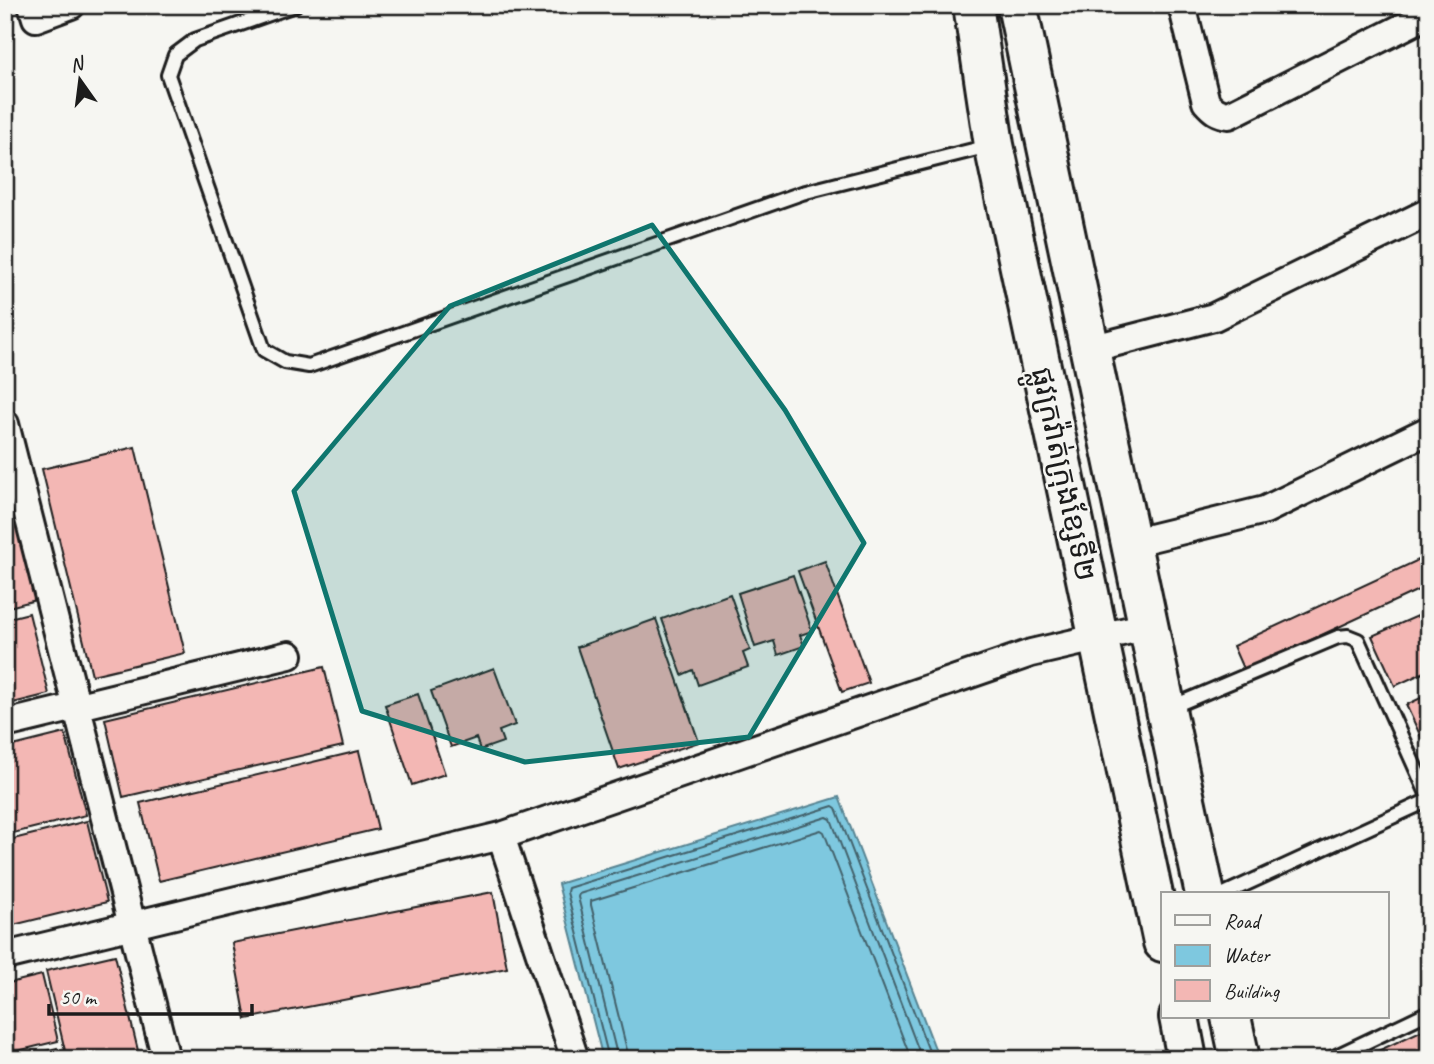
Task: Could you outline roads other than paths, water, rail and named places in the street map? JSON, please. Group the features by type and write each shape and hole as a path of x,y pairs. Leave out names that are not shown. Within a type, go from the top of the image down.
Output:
{"main road":[{"name":"ផ្លូវក្រវ៉ាត់ក្រុងខ្សែទី២","path":"972,5 993,145 1161,933"},
{"name":"ផ្លូវក្រវ៉ាត់ក្រុងខ្សែទី២","path":"1017,5 1205,892"},
{"path":"1179,1018 1188,1059"},
{"path":"1231,1018 1240,1059"}],"street":[{"path":"32,5 36,18 71,5"},
{"path":"1182,5 1206,102 1214,110 1229,115 1429,14"},
{"path":"1090,349 1214,317 1429,212"},
{"path":"5,424 14,497 76,706 166,1059"},
{"path":"1130,543 1265,510 1429,430"},
{"path":"5,956 501,836 1031,653 1148,626"},
{"path":"5,724 289,655"},
{"path":"501,836 575,1059"}],"lane":[{"path":"295,5 195,40 175,55 169,75 264,350 285,362 309,366 802,193 993,145"},
{"path":"1166,709 1338,637 1348,636 1358,640 1429,799 1228,892"},
{"path":"1330,1059 1429,1012"}],"water":[{"path":"839,797 939,1059 603,1059 558,884"}]}
